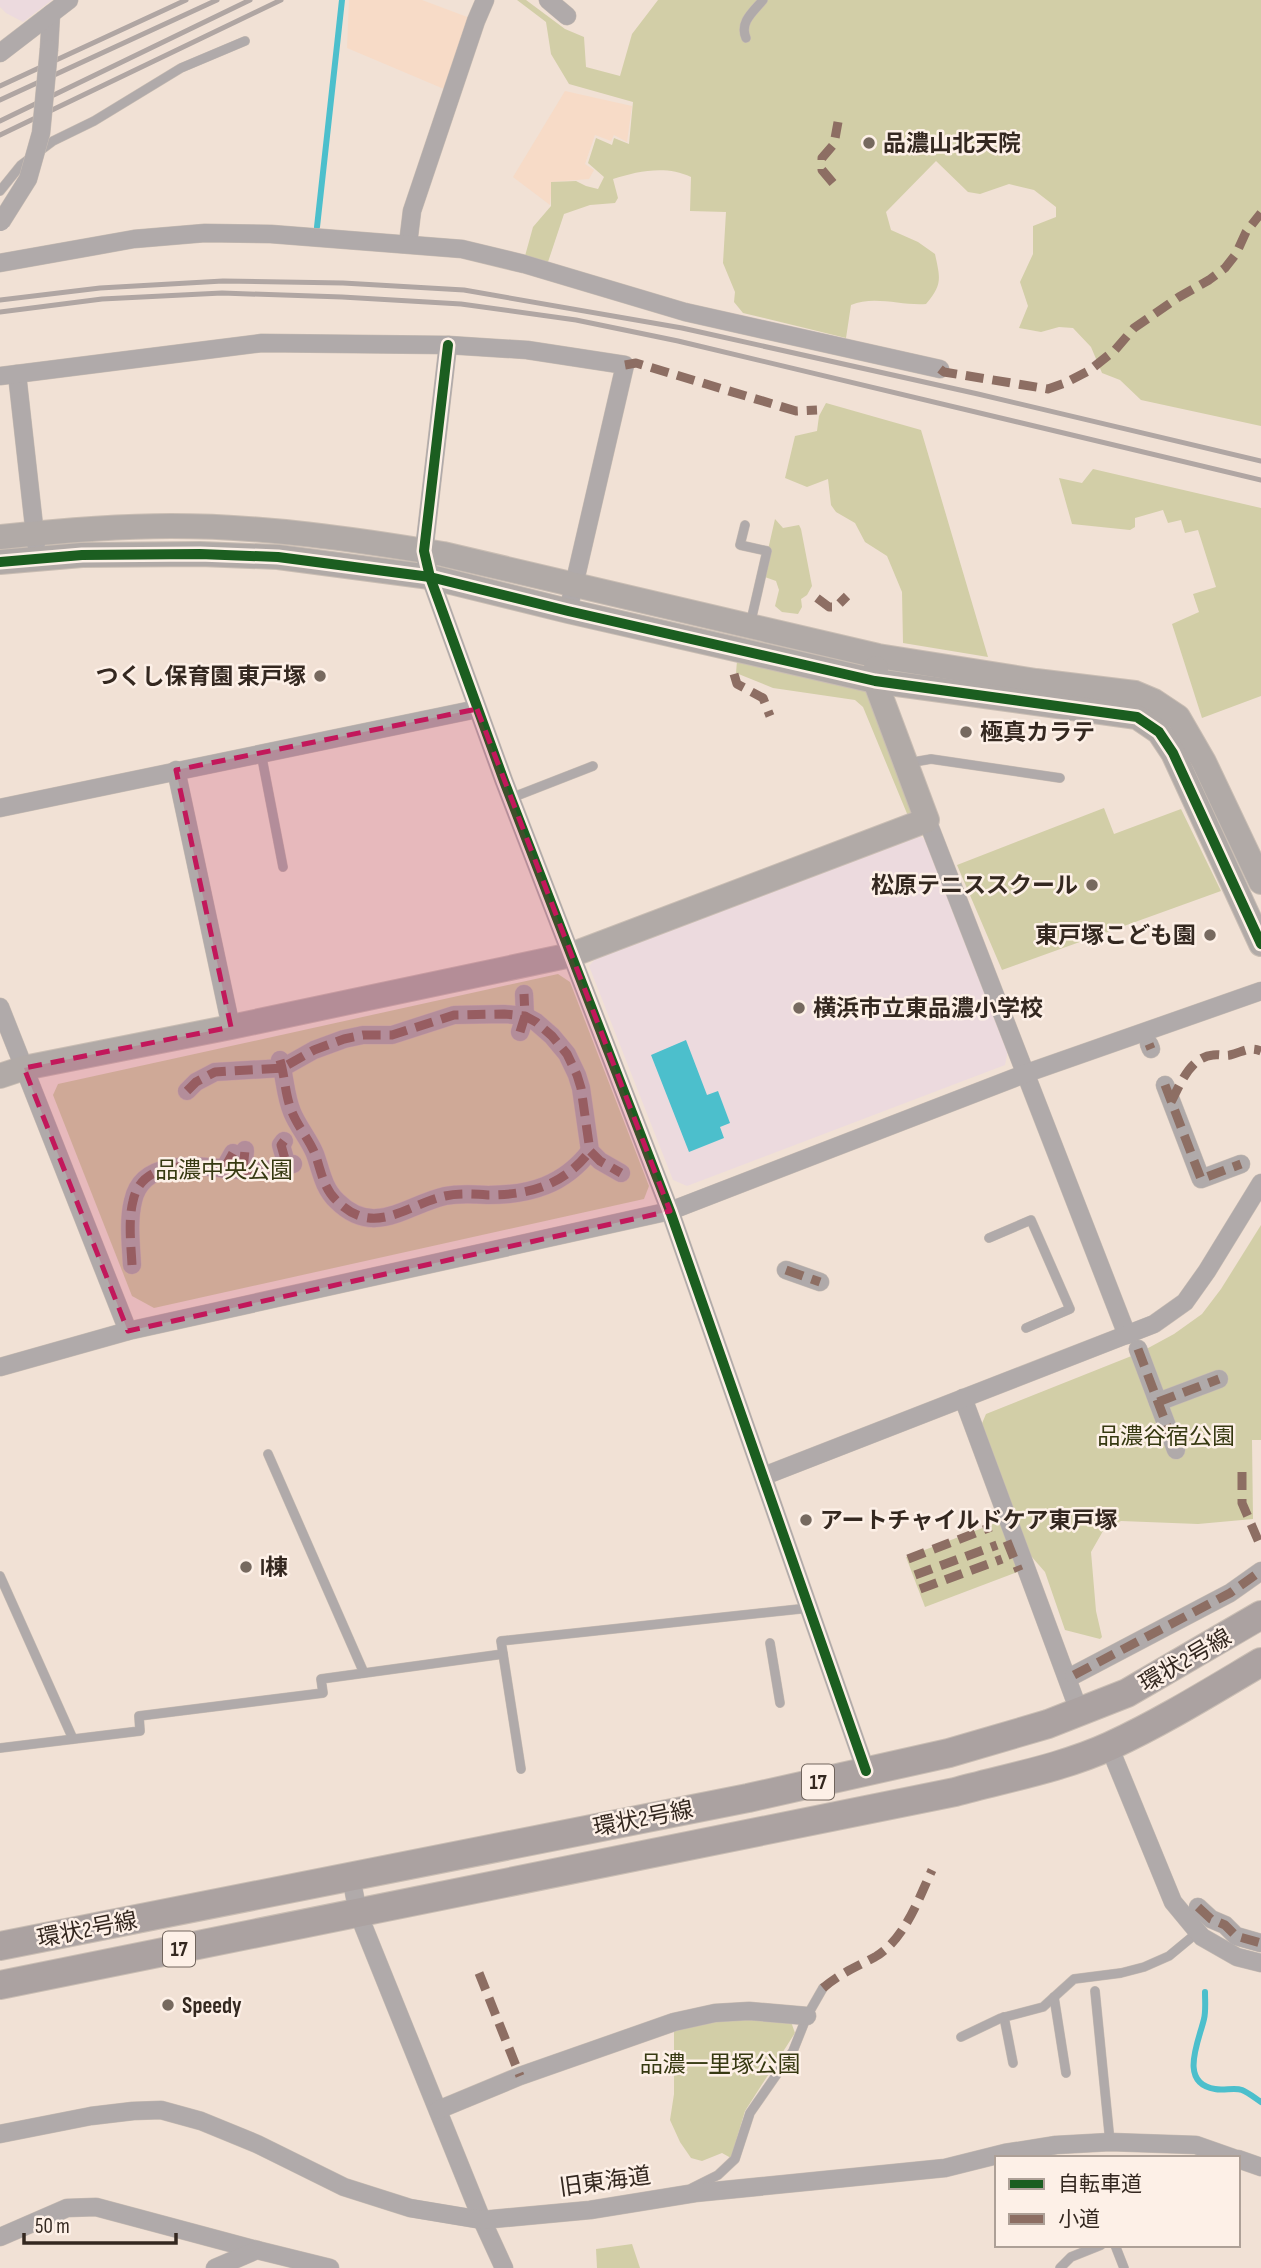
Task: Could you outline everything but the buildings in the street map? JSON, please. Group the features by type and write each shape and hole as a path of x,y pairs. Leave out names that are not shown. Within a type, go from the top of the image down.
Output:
{"main road":[{"name":"環状2号線","path":"0,1946 748,1798 949,1753 1048,1724 1127,1693 1261,1615"},
{"name":"環状2号線","path":"0,1985 955,1792 1109,1746 1261,1662"}],"street":[{"path":"0,53 69,0"},
{"path":"408,244 412,211 485,0"},
{"path":"548,0 567,16"},
{"path":"1,223 28,179 41,133 51,14"},
{"path":"0,263 134,240 205,233 271,234 462,249 524,264 685,312 940,369"},
{"path":"38,558 9,375 262,343 448,345 527,350 625,365 568,611"},
{"path":"448,345 424,551 430,577 477,709 670,1211 866,1771"},
{"path":"0,537 171,526 305,534 424,551 878,656 1036,681 1135,693 1173,753 1261,944"},
{"path":"0,562 148,554 278,557 430,577 875,681 1146,709 1178,717 1191,736 1261,882"},
{"path":"878,656 875,681 1132,1342 1162,1431 1176,1450"},
{"path":"0,808 477,709"},
{"path":"176,770 231,1027"},
{"path":"0,1076 24,1068 571,955 928,820"},
{"path":"0,1367 128,1331 670,1211 1027,1073 1261,990"},
{"path":"522,1024 524,994"},
{"path":"0,1007 128,1331"},
{"path":"187,1091 196,1082 215,1072 281,1064 353,1037 391,1035 454,1016 513,1014 522,1024"},
{"path":"522,1024 536,1022 552,1036 573,1065 581,1088 590,1151 600,1161 621,1173"},
{"path":"281,1064 291,1123 281,1145 306,1161 338,1203 358,1215 378,1219 400,1214 445,1196 505,1195 544,1188 567,1175 590,1151"},
{"path":"1165,1085 1201,1179 1241,1164"},
{"path":"291,1123 310,1142 306,1161"},
{"path":"131,1265 133,1201 142,1182 152,1173 164,1168 234,1157 243,1170 268,1170 306,1161"},
{"path":"764,1476 963,1398 1132,1342 1185,1302 1261,1183"},
{"path":"786,1270 820,1282"},
{"path":"1149,1393 1219,1379"},
{"path":"963,1398 1079,1712"},
{"path":"1074,1675 1230,1593 1261,1571"},
{"path":"1109,1746 1173,1902 1202,1937 1237,1957 1261,1963"},
{"path":"351,1877 358,1913 504,2268"},
{"path":"1198,1907 1236,1936 1261,1943"},
{"path":"438,2110 520,2076 674,2022 716,2013 749,2011 807,2016"},
{"name":"旧東海道","path":"0,2134 91,2116 161,2110 201,2121 257,2144 344,2187 410,2208 482,2220 590,2210 679,2196 945,2168 1005,2153 1056,2145 1110,2142 1196,2145 1227,2156"},
{"name":"旧東海道","path":"1240,2160 1261,2167"},
{"path":"0,2237 67,2208 96,2207 269,2257 330,2268"},
{"path":"215,2268 269,2257"}],"lane":[{"path":"746,38 743,24 763,0"},
{"path":"0,191 21,165 52,141 94,121 181,68 245,41"},
{"path":"745,525 740,545 767,551 750,626"},
{"path":"261,753 283,866"},
{"path":"906,763 931,759 1060,778"},
{"path":"511,798 593,766"},
{"path":"989,1238 1031,1220 1070,1309 1026,1328"},
{"path":"268,1454 364,1673"},
{"path":"0,1576 73,1739"},
{"path":"521,1769 501,1641 809,1608"},
{"path":"770,1643 780,1703"},
{"path":"0,1748 140,1731 139,1716 323,1693 321,1679 503,1654"},
{"path":"961,2037 1004,2017 1043,2007 1074,1979 1144,1967 1168,1956 1198,1931"},
{"path":"679,2196 718,2175 735,2159 750,2113 793,2052 807,2016 823,1988"},
{"path":"1095,1991 1110,2142"},
{"path":"1054,1997 1066,2073"},
{"path":"1004,2017 1013,2063"},
{"path":"1060,2268 1071,2257 1096,2247"},
{"path":"1116,2247 1124,2268"}],"highlighted area":[{"path":"477,709 670,1211 128,1331 24,1068 231,1027 176,770"}],"shaded area":[{"path":"0,0 52,0 23,22 6,13 0,7"},
{"path":"349,0 422,0 470,18 444,89 347,48"},
{"path":"565,91 632,106 627,142 614,135 611,141 595,135 585,164 594,170 589,179 552,182 550,205 513,177"},
{"name":"横浜市立東品濃小学校","path":"920,836 929,842 1008,1050 1005,1065 687,1186 673,1180 589,966 597,957"}],"green space":[{"path":"517,0 526,0 565,29 584,37 586,67 620,76 632,34 658,0 1261,0 1261,426 1141,400 1120,380 1102,373 1091,347 1073,328 1059,327 1041,332 1019,328 1028,306 1020,282 1033,254 1033,226 1056,217 1056,207 1034,190 1009,184 980,194 968,192 936,161 886,212 891,230 918,242 935,254 938,286 926,304 869,301 851,305 846,338 743,313 734,302 735,292 723,263 726,212 690,211 691,177 681,173 652,170 613,179 618,198 615,203 590,205 564,214 548,262 525,256 533,227 551,206 551,182 576,181 598,189 604,177 588,163 596,138 612,145 614,138 629,144 633,102 569,84 551,54 546,22"},
{"path":"826,403 921,430 988,657 903,643 902,592 887,556 865,542 855,523 836,512 831,505 828,479 807,487 785,478 795,436 817,431 819,416"},
{"path":"1093,469 1261,508 1261,696 1202,718 1172,624 1199,612 1193,594 1216,587 1198,530 1185,533 1181,520 1168,523 1163,510 1135,518 1135,527 1130,530 1072,524 1059,478 1082,483"},
{"path":"775,519 783,528 799,525 801,529 812,586 801,599 802,607 798,614 782,612 775,606 779,590 776,581 762,576"},
{"path":"737,661 865,689 871,695 914,811 908,816 863,707 855,700 773,688 736,673"},
{"name":"松原テニススクール","path":"1104,808 1114,834 1181,809 1221,891 1002,970 957,865"},
{"name":"品濃中央公園","path":"558,974 570,982 649,1186 644,1199 154,1308 132,1296 53,1095 58,1084"},
{"name":"品濃谷宿公園","path":"1261,1225 1261,1440 1252,1440 1253,1519 1198,1524 1121,1521 1103,1531 1091,1552 1096,1611 1102,1637 1100,1639 1065,1630 1045,1572 1031,1556 980,1428 986,1414 1139,1353 1174,1334 1202,1314"},
{"path":"1001,1521 1020,1571 925,1607 906,1557"},
{"name":"品濃一里塚公園","path":"716,2018 790,2019 795,2033 745,2111 731,2158 722,2153 702,2161 691,2158 670,2120 674,2094 674,2027"},
{"path":"632,2244 640,2268 597,2268 596,2249"}],"water":[{"path":"686,1040 707,1095 718,1091 730,1123 720,1127 724,1138 689,1152 651,1055"}],"waterway":[{"path":"317,227 342,0"},
{"path":"1205,1992 1205,2016 1194,2060 1197,2079 1215,2089 1242,2090 1261,2102"}],"railway":[{"path":"0,86 186,0"},
{"path":"0,100 217,0"},
{"path":"0,121 250,0"},
{"path":"0,135 281,0"},
{"path":"0,300 100,288 223,281 343,283 464,290 682,328 1261,461"},
{"path":"0,312 102,299 222,293 461,304 576,320 678,341 1261,480"}],"marked path":[{"path":"833,183 822,170 822,158 834,144 838,122"},
{"path":"940,369 944,372 1048,389 1065,383 1090,370 1115,350 1134,328 1225,268 1236,254 1246,232 1261,213"},
{"path":"625,365 636,363 796,411 817,410"},
{"path":"817,598 829,607 836,607 847,596"},
{"path":"734,674 737,684 763,698 770,716"},
{"path":"520,1032 525,1016 524,994"},
{"path":"187,1091 196,1082 215,1072 282,1068 314,1050 344,1039 363,1035 392,1035 454,1015 525,1016 552,1036 567,1054 581,1088 590,1151 600,1161 621,1173"},
{"path":"1149,1044 1151,1049"},
{"path":"1171,1102 1192,1066 1205,1057 1230,1055 1249,1049 1261,1051"},
{"path":"280,1060 292,1112 313,1149 328,1190 351,1212 364,1217 390,1216 450,1195 503,1195 532,1190 569,1172 590,1151"},
{"path":"1165,1085 1201,1179 1241,1164"},
{"path":"284,1141 281,1145 287,1166"},
{"path":"243,1170 245,1150"},
{"path":"224,1169 233,1153"},
{"path":"132,1265 131,1209 140,1185 152,1174 185,1166 256,1171 293,1164"},
{"path":"786,1270 820,1282"},
{"path":"1138,1349 1176,1450"},
{"path":"1158,1402 1219,1379"},
{"path":"1242,1472 1242,1503 1261,1547"},
{"path":"908,1559 991,1527"},
{"path":"1007,1541 1019,1571"},
{"path":"915,1575 997,1545"},
{"path":"920,1589 1002,1559"},
{"path":"1074,1675 1230,1593 1261,1571"},
{"path":"823,1988 875,1957 895,1940 910,1918 932,1870"},
{"path":"1198,1907 1236,1936 1261,1943"},
{"path":"479,1973 520,2076"}],"cycle path":[{"path":"448,345 424,551 430,577 504,781 670,1211 866,1771"},
{"path":"0,562 82,555 200,554 278,557 430,577 875,681 1137,717 1159,732 1173,753 1261,944"}],"place":[{"name":"品濃山北天院","path":"869,143"},
{"name":"つくし保育園 東戸塚","path":"320,676"},
{"name":"極真カラテ","path":"966,732"},
{"name":"松原テニススクール","path":"1092,885"},
{"name":"東戸塚こども園","path":"1210,935"},
{"name":"横浜市立東品濃小学校","path":"799,1008"},
{"name":"アートチャイルドケア東戸塚","path":"806,1520"},
{"name":"I棟","path":"246,1567"},
{"name":"Speedy","path":"168,2005"}]}
